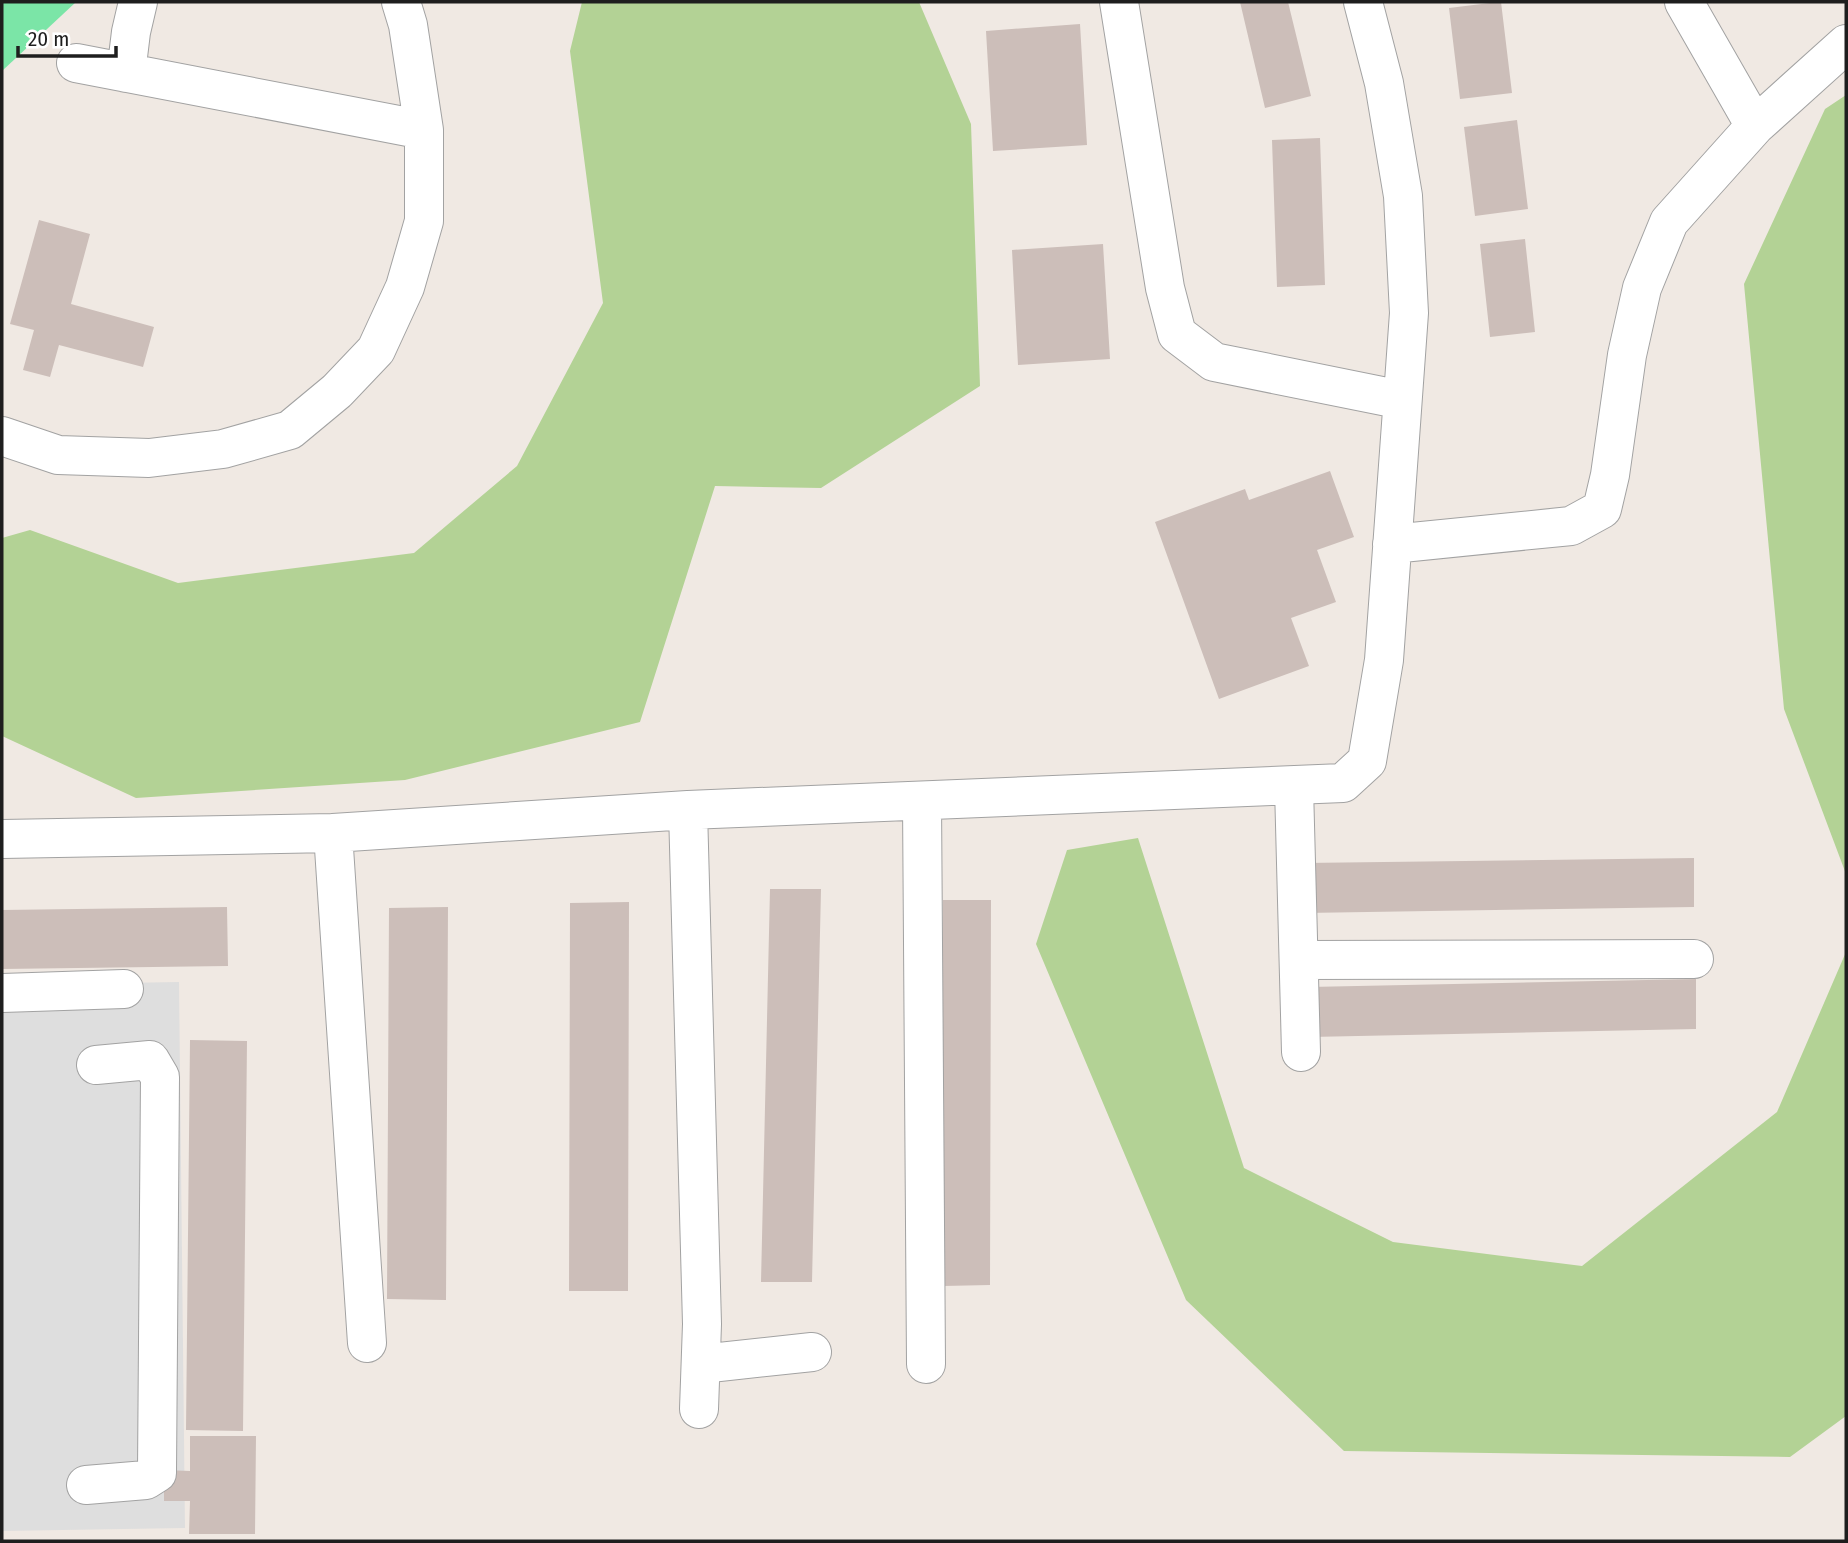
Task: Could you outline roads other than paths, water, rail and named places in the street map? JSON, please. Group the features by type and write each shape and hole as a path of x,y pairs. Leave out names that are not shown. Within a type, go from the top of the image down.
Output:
{"lane":[{"path":"126,73 138,2"},
{"path":"2,436 58,455 149,458 222,449 290,430 337,391 376,349 405,287 424,221 424,130 408,26 401,2"},
{"path":"1119,2 1166,288 1177,334 1214,362 1402,400"},
{"path":"2,839 333,833 688,810 1343,783 1367,761 1384,660 1409,313 1403,196 1384,83 1363,2"},
{"path":"1684,2 1755,126"},
{"path":"1392,544 1571,526 1602,509 1627,355 1642,288 1670,222 1755,126 1846,44"},
{"path":"76,63 424,130"},
{"path":"1294,787 1301,1052"},
{"path":"922,801 926,1364"},
{"path":"688,810 702,1324 699,1409"},
{"path":"333,833 366,1343"},
{"path":"1300,960 1695,959"},
{"path":"2,993 124,989"},
{"path":"86,1485 146,1480 157,1473 160,1077 150,1060 96,1065"},
{"path":"701,1364 812,1352"}]}
